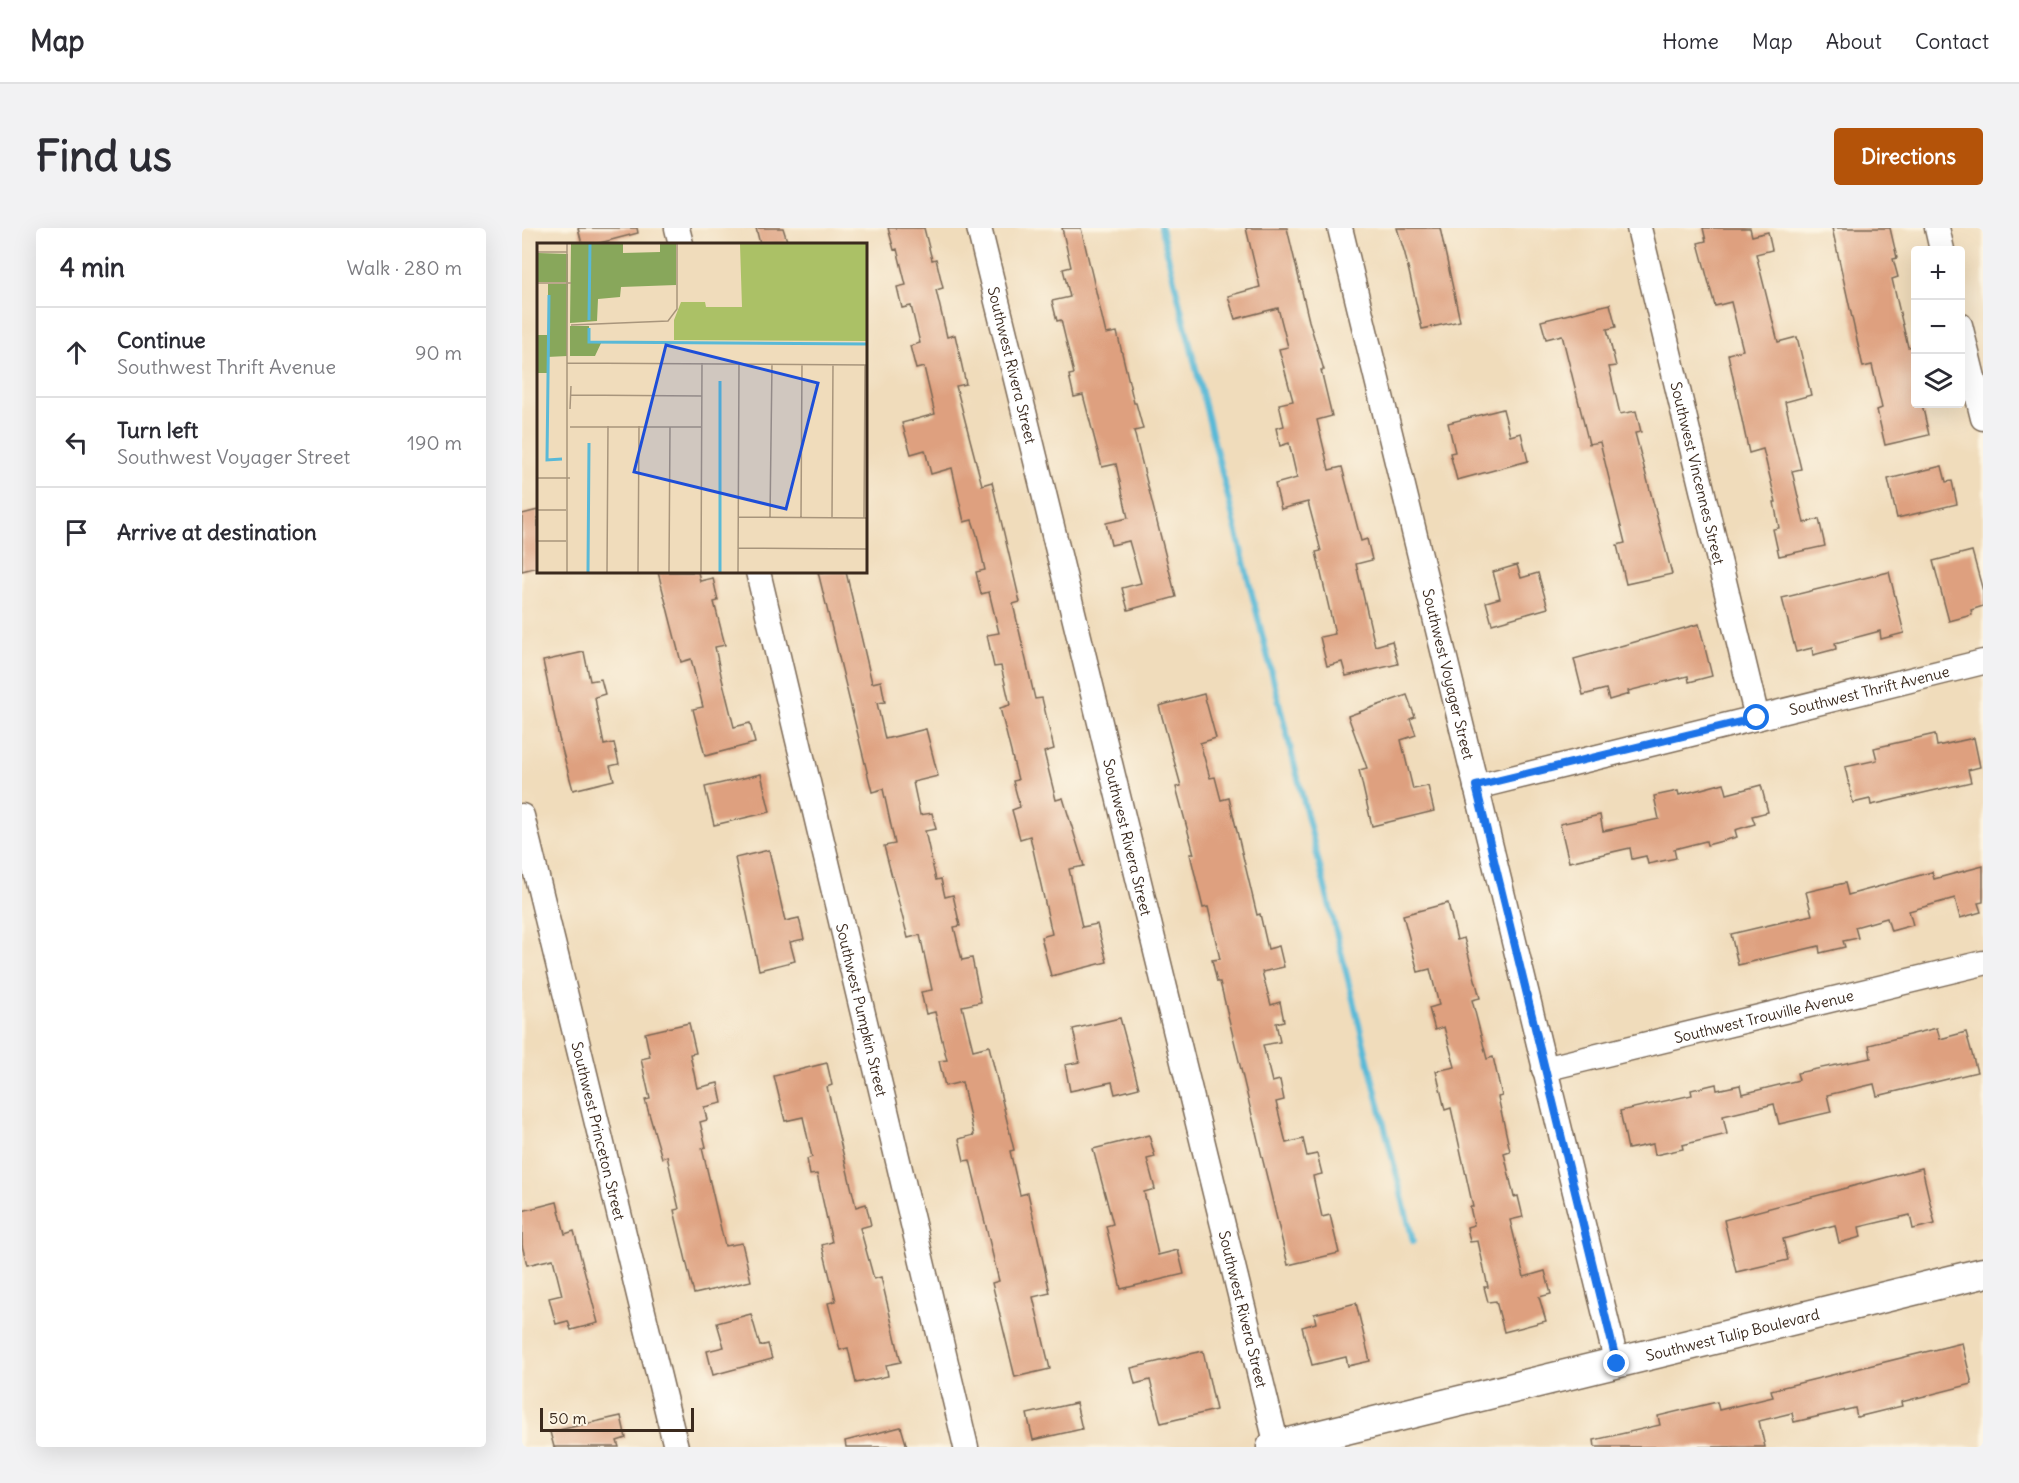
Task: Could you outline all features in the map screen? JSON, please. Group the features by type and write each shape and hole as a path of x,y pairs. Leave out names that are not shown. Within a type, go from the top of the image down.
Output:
{"street":[{"path":"677,228 681,243"},
{"name":"Southwest Rivera Street","path":"979,228 1275,1446"},
{"name":"Southwest Voyager Street","path":"1340,228 1617,1364"},
{"name":"Southwest Vincennes Street","path":"1639,228 1757,718"},
{"path":"1937,228 1941,246"},
{"path":"1965,345 1983,418"},
{"name":"Southwest Pumpkin Street","path":"759,573 966,1447"},
{"name":"Southwest Thrift Avenue","path":"1476,786 1983,663"},
{"name":"Southwest Princeton Street","path":"522,816 676,1447"},
{"name":"Southwest Trouville Avenue","path":"1544,1069 1983,963"},
{"name":"Southwest Tulip Boulevard","path":"1275,1446 1983,1273"}],"building":[{"path":"578,228 637,228 638,233 600,243 582,243"},
{"path":"756,228 783,228 788,243 760,243"},
{"path":"888,228 924,228 932,260 936,259 943,288 936,290 947,337 955,335 966,384 956,386 982,485 992,482 1020,602 1013,604 1035,699 1042,698 1054,749 1044,752 1056,800 1063,798 1084,866 1069,869 1082,927 1097,924 1107,962 1051,976 1041,937 1052,934 1030,836 1020,839 1012,810 1020,807 1013,781 1018,780 1000,708 1010,705 1001,666 994,667 987,635 999,633 989,592 981,594 976,572 985,570 977,535 972,520 964,522 952,468 931,474 925,450 911,454 902,423 935,414 924,367 916,369 910,346 920,343 911,306 902,308 897,287 906,285 897,249 894,250"},
{"path":"1062,228 1081,228 1106,334 1117,332 1134,403 1136,403 1143,429 1134,431 1176,597 1128,610 1122,588 1141,583 1129,541 1111,545 1106,523 1128,518 1116,464 1102,467 1083,395 1074,397 1069,375 1074,374 1061,320 1057,321 1052,301 1070,297 1063,269 1071,267"},
{"path":"1246,228 1287,228 1309,321 1324,370 1321,370 1332,416 1317,420 1329,470 1342,467 1361,541 1367,539 1372,560 1356,564 1375,646 1392,641 1398,664 1346,676 1342,662 1327,666 1320,637 1335,634 1316,552 1321,551 1308,502 1281,509 1275,484 1297,478 1289,443 1280,446 1276,428 1284,426 1279,404 1293,401 1279,349 1288,347 1278,308 1235,319 1228,296 1260,287"},
{"path":"1397,228 1440,228 1460,321 1422,329"},
{"path":"1703,228 1750,228 1752,236 1768,232 1772,250 1756,254 1778,342 1797,337 1811,395 1785,402 1801,469 1792,471 1804,523 1819,519 1825,546 1779,556 1773,529 1779,528 1774,502 1776,502 1763,449 1749,453 1728,354 1743,350 1731,302 1715,306 1698,243 1706,241"},
{"path":"1832,228 1890,228 1897,258 1893,259 1898,277 1892,279 1908,347 1911,347 1911,408 1923,408 1929,435 1885,445 1877,410 1882,408 1872,365 1863,367"},
{"path":"1610,304 1616,327 1607,329 1616,366 1609,367 1620,414 1636,411 1641,432 1635,433 1672,574 1626,584 1617,545 1625,543 1600,442 1589,444 1562,335 1546,339 1541,321"},
{"path":"1503,409 1510,436 1521,433 1528,461 1457,480 1450,453 1455,452 1448,423"},
{"path":"1942,466 1946,482 1952,481 1957,504 1897,518 1888,479"},
{"path":"537,510 537,567 522,571 522,514"},
{"path":"1972,551 1983,591 1983,606 1971,610 1972,615 1949,621 1933,561"},
{"path":"1517,565 1521,578 1538,573 1548,608 1492,624 1486,602 1500,598 1493,572"},
{"path":"1889,572 1904,633 1881,639 1880,631 1835,643 1836,649 1813,655 1812,648 1796,652 1782,598"},
{"path":"658,573 698,573 700,581 713,578 718,601 714,602 725,645 715,647 734,727 750,723 755,743 705,756 693,709 703,707 691,659 681,662"},
{"path":"818,573 846,573 872,683 881,681 885,702 877,703 885,739 926,729 938,776 913,782 920,815 932,813 936,829 925,831 936,880 941,879 945,897 953,895 960,926 954,927 962,960 972,958 981,1002 962,1006 973,1050 989,1046 1014,1150 1010,1151 1020,1195 1028,1193 1050,1293 1033,1297 1050,1369 1015,1377 992,1283 999,1281 970,1160 964,1161 959,1139 974,1135 962,1082 945,1086 939,1061 947,1060 935,1012 926,1014 921,992 932,990 920,935 908,938 884,846 895,844 883,789 872,792"},
{"path":"1699,624 1712,676 1689,682 1688,676 1628,691 1629,694 1609,700 1606,689 1583,695 1574,659"},
{"path":"584,652 590,681 601,679 605,694 595,697 604,745 614,743 619,764 610,766 614,780 573,790 559,738 543,661"},
{"path":"1204,694 1216,738 1200,743 1210,778 1215,777 1221,800 1229,798 1257,915 1260,914 1268,949 1279,946 1284,967 1262,972 1271,1005 1280,1002 1284,1021 1276,1023 1280,1042 1263,1045 1272,1082 1280,1080 1284,1100 1276,1102 1286,1143 1303,1139 1307,1156 1317,1154 1322,1174 1313,1176 1322,1217 1330,1215 1339,1253 1288,1265 1220,982 1217,982 1212,960 1220,959 1208,907 1203,908 1190,854 1194,854 1176,787 1181,786 1159,706"},
{"path":"1407,695 1415,717 1410,719 1416,735 1401,740 1413,789 1428,786 1434,811 1372,826 1359,770 1367,768 1348,716"},
{"path":"1935,734 1937,746 1974,738 1980,767 1968,770 1971,782 1871,805 1870,799 1853,803 1845,767 1877,760 1874,748"},
{"path":"761,774 770,812 714,825 705,787"},
{"path":"1724,783 1727,794 1761,785 1768,812 1752,816 1755,824 1735,830 1737,837 1707,845 1706,841 1674,849 1676,858 1648,864 1646,856 1632,859 1630,848 1569,862 1560,824 1600,815 1603,831 1659,819 1654,796 1678,791 1679,795"},
{"path":"769,850 785,921 799,918 804,939 790,942 795,961 759,970 735,858"},
{"path":"1983,866 1983,902 1978,903 1981,912 1960,918 1955,898 1909,911 1913,925 1891,931 1887,918 1855,927 1858,938 1843,941 1845,947 1820,953 1819,946 1738,965 1731,934 1812,915 1806,892 1845,883 1848,895 1932,872 1934,879"},
{"path":"1448,903 1457,940 1464,938 1480,998 1472,1000 1487,1059 1493,1057 1502,1096 1498,1097 1510,1151 1504,1153 1514,1197 1518,1196 1523,1217 1510,1220 1524,1277 1545,1271 1551,1294 1539,1297 1546,1321 1504,1332 1496,1301 1488,1302 1484,1287 1488,1287 1478,1241 1470,1242 1467,1227 1474,1225 1470,1207 1473,1207 1451,1108 1445,1110 1436,1071 1455,1067 1444,1027 1435,1030 1429,1008 1439,1005 1430,969 1418,972 1403,915"},
{"path":"1120,1018 1139,1088 1115,1094 1112,1082 1070,1091 1065,1065 1080,1062 1073,1029"},
{"path":"689,1023 696,1053 690,1054 697,1088 718,1083 722,1103 704,1107 707,1120 700,1122 706,1147 702,1148 725,1246 742,1243 751,1281 694,1294 674,1210 679,1209 667,1156 662,1158 645,1100 650,1099 641,1059 650,1057 645,1033"},
{"path":"1937,1028 1940,1039 1966,1032 1977,1072 1877,1096 1874,1084 1827,1095 1831,1112 1779,1124 1774,1104 1723,1116 1727,1134 1682,1145 1683,1149 1655,1155 1653,1144 1628,1149 1620,1111 1692,1095 1691,1090 1716,1084 1717,1090 1740,1085 1742,1094 1799,1080 1797,1073 1871,1058 1869,1045"},
{"path":"827,1063 832,1085 827,1087 856,1207 866,1204 871,1225 860,1228 874,1279 881,1277 901,1362 886,1365 888,1376 856,1383 848,1348 840,1350 828,1303 836,1301 822,1245 832,1242 817,1174 810,1175 807,1159 812,1157 803,1117 785,1121 774,1076"},
{"path":"1149,1135 1155,1157 1147,1159 1155,1189 1144,1192 1158,1255 1178,1250 1184,1274 1121,1289 1106,1226 1113,1224 1093,1149"},
{"path":"1922,1168 1935,1224 1913,1229 1910,1215 1859,1227 1861,1237 1839,1243 1835,1225 1783,1239 1788,1260 1736,1272 1724,1220"},
{"path":"557,1202 565,1234 574,1231 598,1323 571,1330 568,1321 556,1324 549,1298 562,1295 553,1259 527,1265 522,1245 522,1211"},
{"path":"1356,1303 1370,1361 1348,1366 1346,1357 1312,1365 1302,1327 1316,1323 1314,1314"},
{"path":"751,1314 760,1346 768,1344 772,1359 713,1375 707,1351 724,1347 717,1323"},
{"path":"1962,1343 1972,1384 1901,1402 1902,1406 1857,1417 1855,1408 1794,1422 1792,1413 1759,1421 1765,1447 1595,1447 1594,1440 1660,1425 1658,1416 1717,1402 1719,1410 1773,1397 1771,1390"},
{"path":"1203,1351 1216,1410 1161,1423 1150,1380 1135,1384 1131,1368"},
{"path":"1076,1403 1082,1429 1033,1440 1027,1414"},
{"path":"621,1416 626,1438 617,1441 619,1447 554,1447 550,1432"},
{"path":"901,1427 907,1447 846,1447 845,1441"}],"waterway":[{"path":"1161,228 1413,1241"}],"route":[{"path":"1617,1364 1476,786 1757,718"}]}
